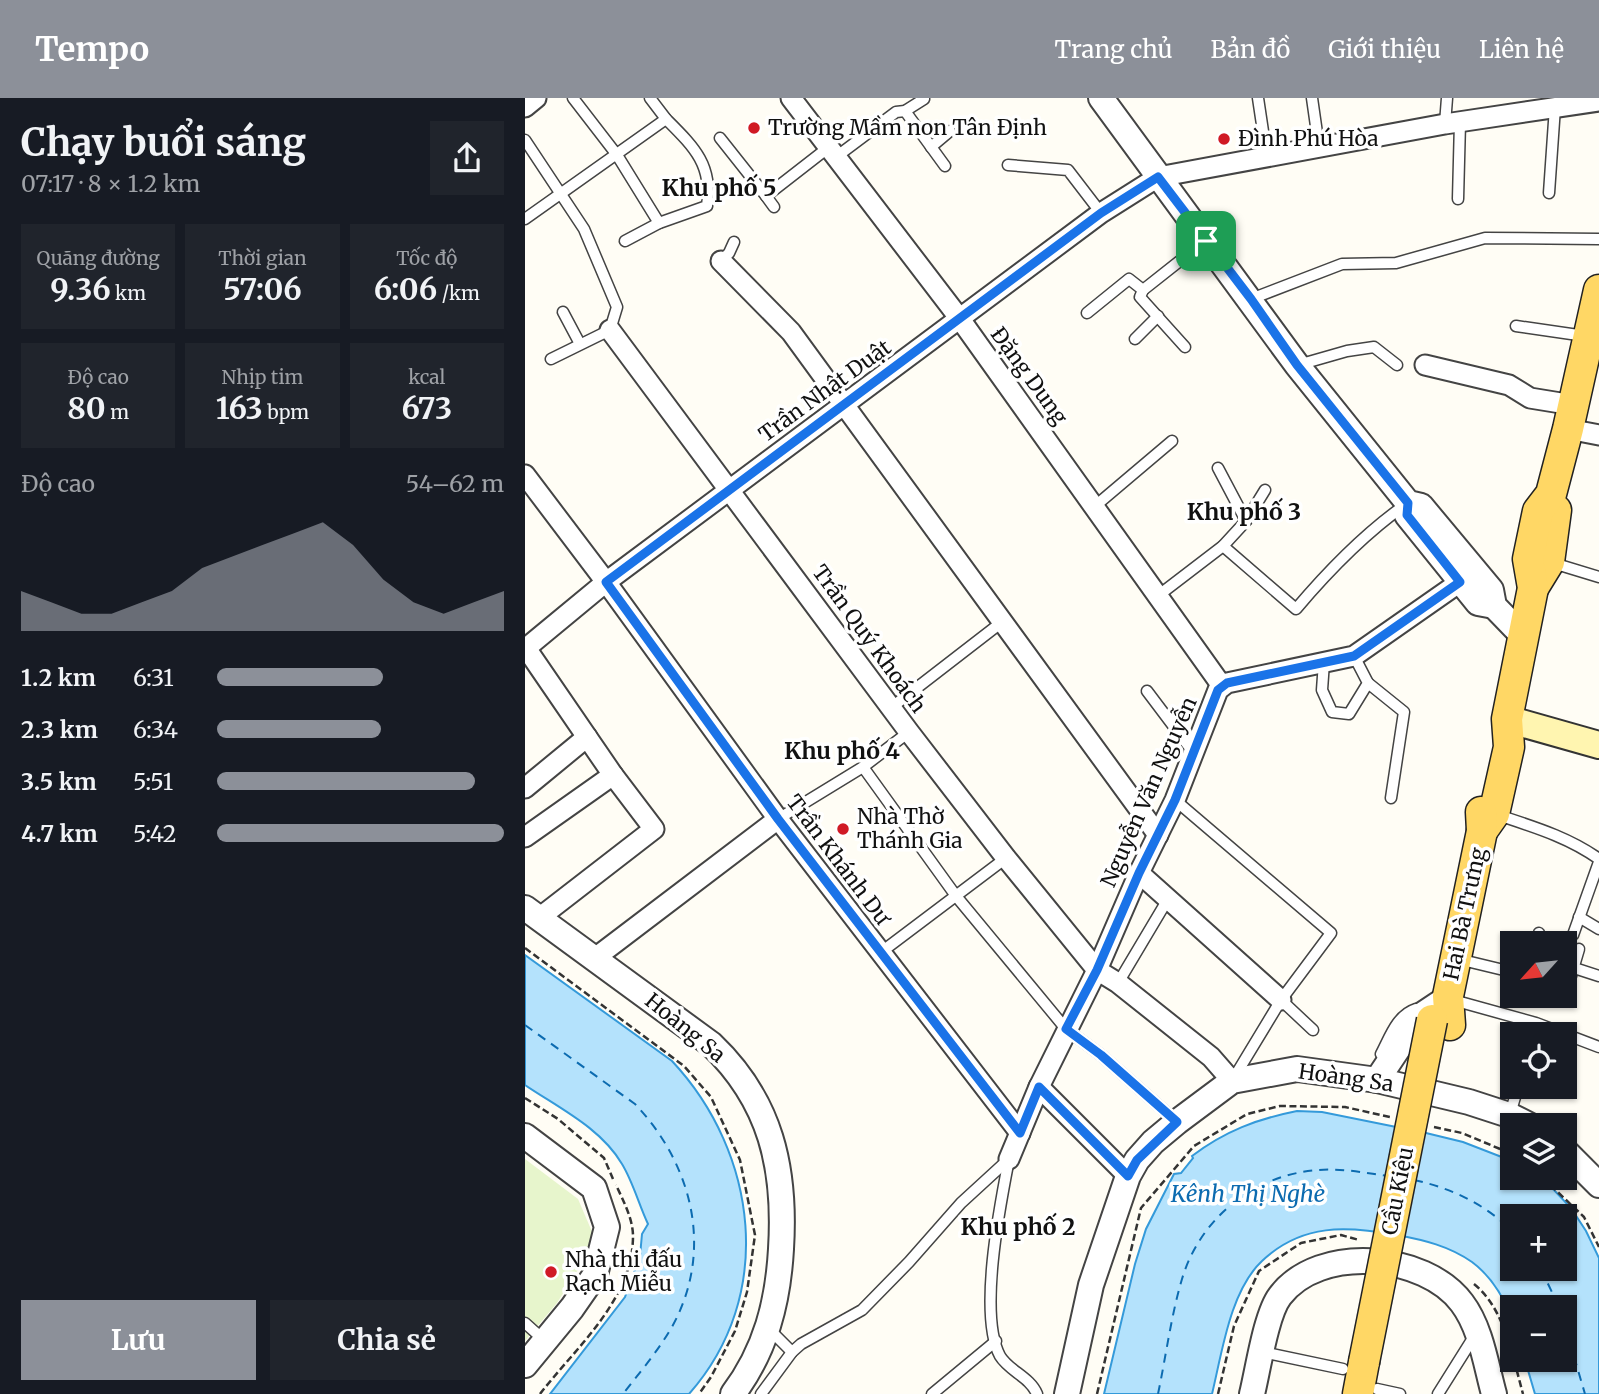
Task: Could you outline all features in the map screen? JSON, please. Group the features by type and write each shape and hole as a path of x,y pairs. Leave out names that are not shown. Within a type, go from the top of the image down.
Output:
{"main road":[{"name":"Hai Bà Trưng","path":"1533,588 1528,559 1538,511 1551,494 1599,293"},
{"name":"Hai Bà Trưng","path":"1444,1007 1488,822 1480,808 1494,737 1507,719 1533,588 1549,562 1557,514 1551,494"},
{"path":"1507,719 1599,745"},
{"name":"Cầu Kiệu","path":"1372,1381 1444,1007"}],"street":[{"path":"525,107 536,98"},
{"name":"Đặng Dung","path":"791,98 960,319 1222,685"},
{"path":"1101,98 1297,365 1408,503 1421,506 1491,590 1494,606 1523,636"},
{"path":"1158,177 1452,123 1599,101"},
{"name":"Trần Nhật Duật","path":"526,648 606,582 730,489 1101,213 1158,177"},
{"path":"721,261 791,332 1158,835"},
{"name":"Trần Quý Khoách","path":"610,330 909,732 1097,970 1118,983 1211,1057 1232,1081"},
{"path":"1425,365 1509,385 1571,417 1599,435"},
{"name":"Trần Khánh Dư","path":"525,475 778,819 1020,1133"},
{"path":"1408,503 1407,515 1460,582 1478,603 1494,606"},
{"name":"Nguyễn Văn Nguyễn","path":"1009,1158 1039,1087 1097,970 1139,873 1175,800 1222,685 1354,656 1460,582"},
{"path":"526,648 613,775 654,829 532,913"},
{"path":"525,788 587,737"},
{"path":"525,837 613,775"},
{"path":"594,958 778,819"},
{"path":"1139,873 1281,1000"},
{"name":"Hoàng Sa","path":"532,913 711,1044 746,1085 763,1117 778,1161 782,1205 779,1279 768,1328 758,1355 733,1394"},
{"path":"1373,1080 1419,1017 1444,1007"},
{"name":"Hoàng Sa","path":"1067,1394 1091,1285 1128,1176 1137,1160 1177,1122 1232,1081 1297,1069 1373,1080 1469,1101 1501,1113"},
{"path":"1039,1087 1128,1176"},
{"path":"525,1136 594,1188 607,1227 594,1275 525,1365"},
{"path":"1577,1161 1594,1176"},
{"path":"1252,1394 1274,1308 1283,1292 1319,1269 1352,1260 1404,1268 1440,1282 1464,1305 1476,1333 1494,1394"}],"lane":[{"path":"573,98 617,155 659,223"},
{"path":"625,241 659,223 707,206 710,189 696,149 666,119 650,98"},
{"path":"1258,98 1267,158"},
{"path":"1312,98 1319,148"},
{"path":"1447,98 1452,123 1458,199"},
{"path":"766,196 832,152 924,99"},
{"path":"1549,193 1555,107"},
{"path":"905,111 945,166"},
{"path":"526,218 666,119"},
{"path":"931,147 950,131"},
{"path":"720,138 774,207"},
{"path":"525,140 584,229 617,307 610,330 551,359"},
{"path":"1008,165 1068,170 1101,213"},
{"path":"1251,299 1342,264 1396,262 1485,238 1599,239"},
{"path":"1185,347 1140,297 1143,290 1206,241"},
{"path":"721,261 734,242"},
{"path":"1087,313 1129,278 1143,290"},
{"path":"563,312 580,344"},
{"path":"1135,339 1159,316"},
{"path":"1516,326 1588,337"},
{"path":"1297,365 1347,351 1374,347 1397,365"},
{"path":"1094,507 1172,441"},
{"path":"1218,468 1246,521"},
{"path":"1159,595 1223,547 1246,521 1265,490"},
{"path":"1223,547 1296,609 1322,578 1372,528 1408,503"},
{"path":"1549,562 1599,577"},
{"path":"892,707 1002,622"},
{"path":"1354,656 1368,683 1404,712 1391,798"},
{"path":"1324,661 1322,690 1332,712 1349,714 1368,683"},
{"path":"1147,691 1193,752"},
{"path":"778,819 863,767 909,732"},
{"path":"863,767 956,896 1066,1029 1101,1055 1177,1122"},
{"path":"1175,800 1331,933 1281,1000 1232,1081"},
{"path":"1488,822 1551,832 1579,845 1599,861 1574,931"},
{"path":"880,954 1006,858"},
{"path":"1118,983 1168,899"},
{"path":"1579,916 1599,929"},
{"path":"1577,953 1579,949"},
{"path":"1456,959 1500,969"},
{"path":"1577,971 1599,976"},
{"path":"1281,1000 1313,1030"},
{"path":"1444,1007 1530,1022"},
{"path":"1577,1037 1598,1044"},
{"path":"1009,1158 995,1228 993,1333 1001,1357 1034,1386 1037,1394"},
{"path":"761,1394 792,1352 801,1344 862,1310 961,1203 1009,1158"},
{"path":"525,1323 545,1341"},
{"path":"768,1328 792,1352"},
{"path":"1438,1394 1476,1333"},
{"path":"932,1394 996,1341"},
{"path":"1262,1352 1372,1381"}],"path":[{"path":"525,947 684,1066 711,1097 740,1160 755,1235 747,1292 735,1331 699,1394"},
{"path":"1097,1394 1141,1208 1194,1146 1247,1115 1280,1106 1345,1107 1397,1118"},
{"path":"1423,1124 1462,1133 1500,1149"},
{"path":"1556,1190 1584,1217 1599,1247"},
{"path":"1217,1394 1234,1326 1259,1271 1301,1243 1341,1235 1365,1241"},
{"path":"1474,1284 1484,1292 1500,1319"},
{"path":"1517,1372 1523,1394"}],"green space":[{"name":"Nhà thi đấu Rạch Miễu","path":"525,1159 578,1199 596,1241 557,1303 525,1341"}],"water":[{"path":"525,955 672,1061 701,1098 723,1138 738,1181 745,1225 745,1270 735,1314 717,1355 689,1394 550,1394 625,1297 640,1256 642,1234 648,1224 629,1178 613,1151 591,1129 525,1085"},
{"name":"Kênh Thị Nghè","path":"1297,1111 1322,1112 1426,1133 1463,1142 1500,1156 1500,1190 1554,1190 1567,1204 1500,1204 1500,1281 1577,1281 1577,1217 1599,1258 1599,1394 1535,1394 1529,1372 1577,1372 1577,1295 1500,1295 1491,1280 1472,1262 1436,1244 1378,1232 1343,1229 1326,1230 1293,1240 1262,1261 1251,1274 1229,1323 1212,1394 1104,1394 1146,1229 1174,1174 1181,1173 1192,1156 1217,1140 1255,1122"}],"ferry route":[{"path":"525,1025 635,1104 671,1153 691,1208 694,1237 692,1267 685,1296 668,1334 623,1394"},
{"path":"1158,1394 1182,1279 1190,1257 1216,1219 1252,1190 1295,1173 1336,1170 1388,1176"},
{"path":"1414,1180 1467,1198 1500,1220"},
{"path":"1547,1281 1553,1295"},
{"path":"1577,1367 1585,1394"}],"place":[{"name":"Trường Mầm non Tân Định","path":"754,128"},
{"name":"Đình Phú Hòa","path":"1224,139"},
{"name":"Nhà Thờ Thánh Gia","path":"843,829"},
{"name":"Nhà thi đấu Rạch Miễu","path":"551,1272"}],"district":[{"name":"Khu phố 5","path":"719,188"},
{"name":"Khu phố 3","path":"1244,512"},
{"name":"Khu phố 4","path":"842,751"},
{"name":"Khu phố 2","path":"1018,1227"}],"route":[{"path":"1158,177 1206,241 1297,365 1408,503 1407,515 1460,582 1354,656 1227,683 1218,690 1175,800 1139,873 1097,970 1066,1029 1101,1055 1177,1122 1153,1142 1137,1160 1128,1176 1039,1087 1020,1133 778,819 606,582 1101,213 1158,177"}]}
